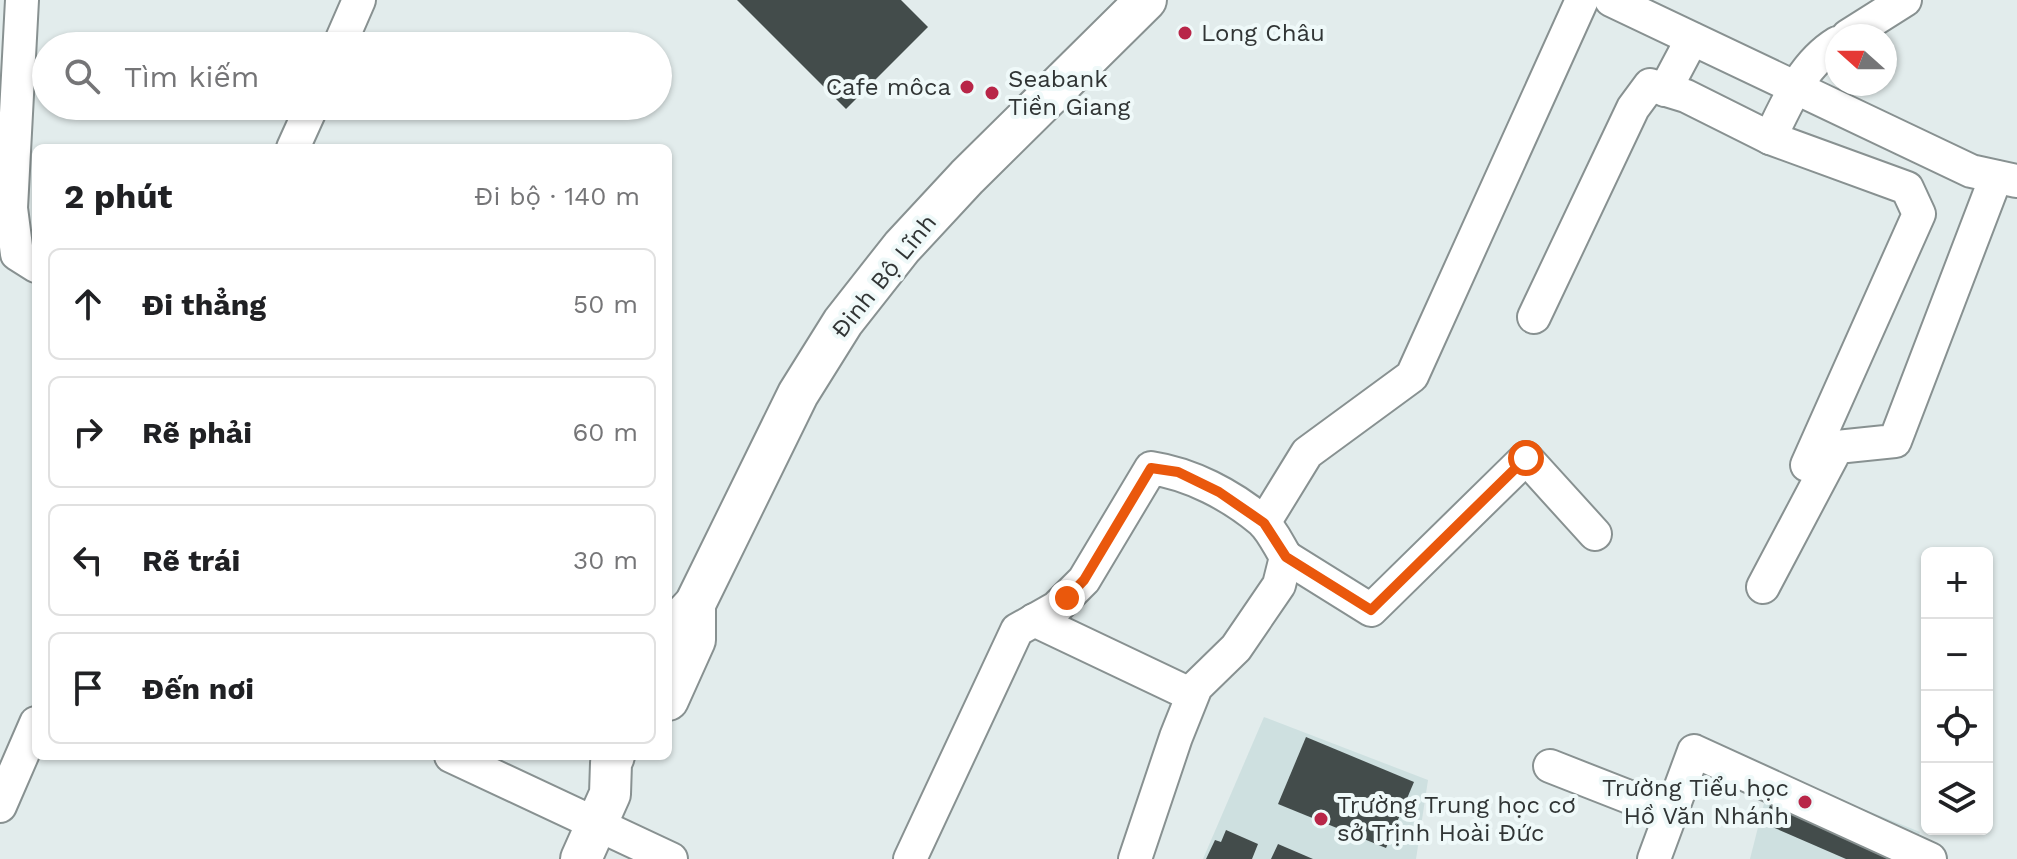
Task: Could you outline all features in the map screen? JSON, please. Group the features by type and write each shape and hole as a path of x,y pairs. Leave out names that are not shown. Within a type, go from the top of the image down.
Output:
{"main road":[{"name":"Đinh Bộ Lĩnh","path":"672,629 695,604 798,394 843,322 902,247 967,177 1146,0"},
{"name":"Đinh Bộ Lĩnh","path":"672,691 695,640 695,604"},
{"path":"594,825 636,773 641,760"}],"street":[{"path":"22,0 11,208 17,254 32,263"},
{"path":"345,32 359,0"},
{"path":"1264,523 1307,453 1412,376 1582,0"},
{"path":"1611,0 1971,171 2007,179 1895,441 1837,447 1763,587"},
{"path":"1865,24 1897,2"},
{"path":"1665,90 1692,39"},
{"path":"1770,138 1794,88 1825,52"},
{"path":"1534,317 1633,108 1650,85 1686,96 1770,138 1907,188 1919,214 1807,465"},
{"path":"295,144 306,120"},
{"path":"910,859 1017,630 1056,608 1084,580 1151,468 1178,472 1206,485 1264,523 1286,557 1371,610 1526,458 1595,534"},
{"path":"1135,859 1196,687 1236,648 1279,585 1286,557"},
{"path":"1034,620 1192,695"},
{"path":"0,806 32,732"},
{"path":"1654,859 1694,751 1930,859"},
{"path":"459,760 671,859"},
{"path":"1550,766 1670,813"}],"shaded area":[{"name":"Trường Trung học cơ sở Trịnh Hoài Đức","path":"1264,717 1428,780 1416,859 1203,859"},
{"name":"Trường Tiểu học Hồ Văn Nhánh","path":"1772,772 1920,832 1909,859 1750,859"}],"building":[{"path":"737,0 901,0 928,27 846,109"},
{"path":"1306,737 1414,782 1386,848 1278,804"},
{"path":"1777,788 1909,859 1846,859 1763,823"},
{"path":"1226,830 1258,844 1252,859 1206,859 1215,840 1221,842"},
{"path":"1278,844 1313,859 1271,859"}],"place":[{"name":"Long Châu","path":"1185,33"},
{"name":"Cafe môca","path":"967,87"},
{"name":"Seabank Tiền Giang","path":"992,93"},
{"name":"Trường Tiểu học Hồ Văn Nhánh","path":"1805,802"},
{"name":"Trường Trung học cơ sở Trịnh Hoài Đức","path":"1321,819"}],"route":[{"path":"1067,598 1084,580 1151,468 1178,472 1219,492 1264,523 1286,557 1371,610 1526,458"}]}
